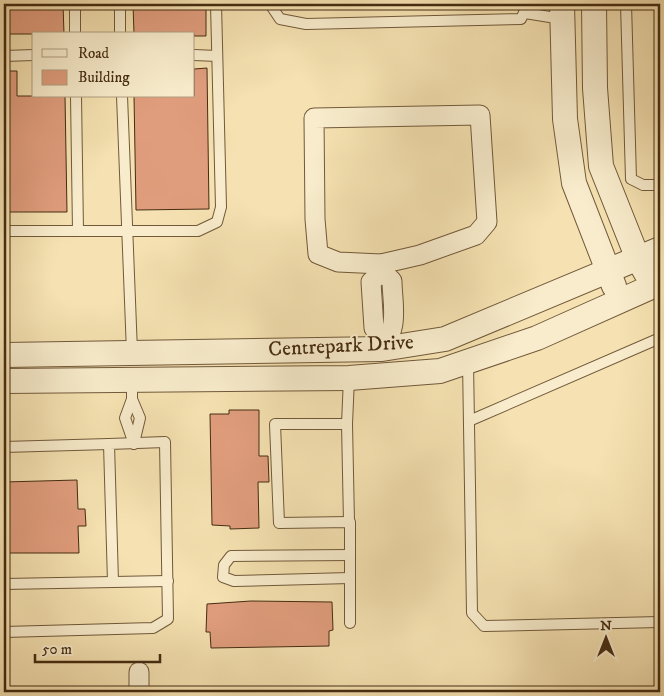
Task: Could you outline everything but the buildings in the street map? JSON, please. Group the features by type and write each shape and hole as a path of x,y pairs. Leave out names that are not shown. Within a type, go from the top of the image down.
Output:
{"street":[{"path":"620,301 574,183 565,119 562,12 594,11 595,88 601,166 638,259 657,285"},
{"path":"382,267 476,235 487,222 480,115 314,118 315,220 318,254 338,262 382,267 392,281 392,330 382,345 388,375"},
{"name":"Centrepark Drive","path":"4,354 382,345 445,339 609,272 660,249"},
{"name":"Centrepark Drive","path":"4,381 132,389 349,378 440,371 537,338 657,285"},
{"path":"132,352 132,389"},
{"path":"139,672 139,692"}],"lane":[{"path":"75,4 75,32"},
{"path":"120,4 120,32"},
{"path":"4,231 126,232 198,230 217,222 221,207 216,4"},
{"path":"270,4 280,19 306,24 521,19 526,8 562,12"},
{"path":"626,4 631,180 643,185 660,185"},
{"path":"4,56 32,55"},
{"path":"195,55 217,56"},
{"path":"76,98 78,231"},
{"path":"122,98 132,352"},
{"path":"469,421 660,338"},
{"path":"468,362 472,613 484,626 660,622"},
{"path":"349,378 347,424 350,623"},
{"path":"132,389 140,418 134,444"},
{"path":"347,424 275,424 279,523 349,522"},
{"path":"4,446 165,442 168,581 168,619 153,628 4,632"},
{"path":"109,444 113,582"},
{"path":"350,554 231,556 224,564 223,577 234,581 350,578"},
{"path":"4,584 168,581"}]}
